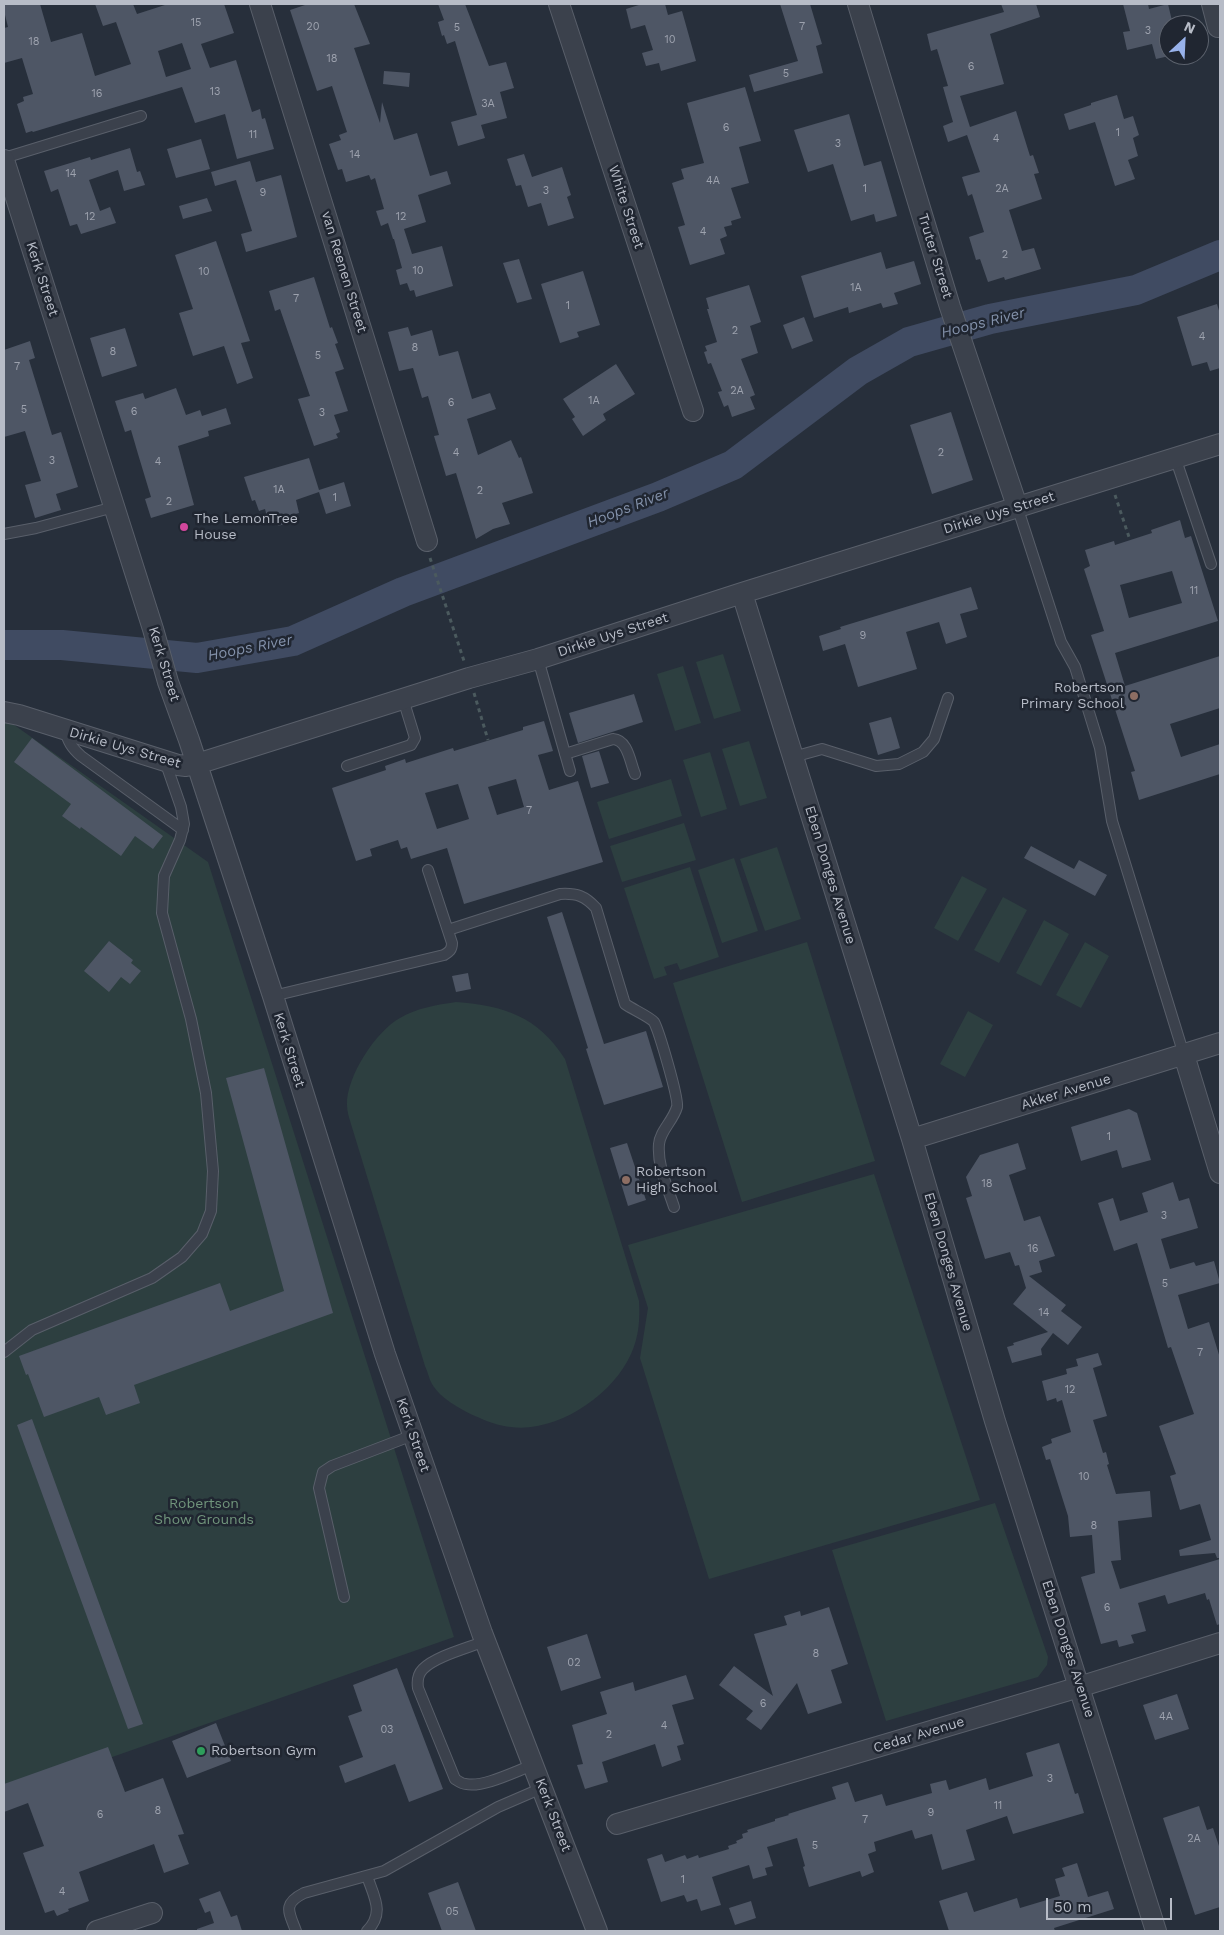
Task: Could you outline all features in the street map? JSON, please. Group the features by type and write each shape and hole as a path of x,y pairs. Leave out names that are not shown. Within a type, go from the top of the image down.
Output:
{"street":[{"name":"van Reenen Street","path":"260,4 427,541"},
{"name":"White Street","path":"559,4 693,411"},
{"name":"Truter Street","path":"858,4 950,307 1017,506"},
{"path":"1212,4 1218,27"},
{"name":"Kerk Street","path":"4,159 153,629 168,682 197,764 272,996 385,1354 485,1641 596,1931"},
{"name":"Dirkie Uys Street","path":"4,712 165,761 186,766 197,764 469,678 538,659 742,593 991,516 1017,506 1220,444"},
{"name":"Eben Donges Avenue","path":"742,593 912,1139 995,1421 1156,1931"},
{"name":"Akker Avenue","path":"912,1139 1220,1044"},
{"path":"1184,1055 1220,1173"},
{"name":"Cedar Avenue","path":"617,1824 1220,1643"},
{"path":"97,1931 152,1913"}],"lane":[{"path":"4,159 141,116"},
{"path":"1175,458 1212,564"},
{"path":"1017,506 1061,642 1075,667 1100,748 1112,821 1184,1055"},
{"path":"4,534 36,528 114,507"},
{"path":"538,659 570,771"},
{"path":"793,756 822,749 876,766 899,764 923,752 934,739 948,698"},
{"path":"347,766 411,745 414,742 415,738 403,700"},
{"path":"65,730 67,740 81,756 183,830"},
{"path":"565,754 617,739 625,745 634,774"},
{"path":"4,1352 32,1330 152,1278 182,1257 202,1234 211,1211 213,1171 206,1093 191,1018 162,913 164,876 183,830 184,818 165,761"},
{"path":"272,996 444,955 452,948 428,870"},
{"path":"448,930 560,894 575,893 587,899 596,908 625,1004 653,1020 659,1032 664,1050 678,1104 672,1121 665,1128 659,1143 660,1163 674,1207"},
{"path":"344,1596 319,1488 323,1472 332,1466 413,1434"},
{"path":"485,1641 436,1661 424,1668 419,1675 418,1688 455,1779 466,1784 475,1785 533,1765"},
{"path":"296,1931 288,1911 290,1902 296,1897 304,1893 384,1872 498,1807 542,1788"},
{"path":"367,1876 378,1909 376,1917 367,1931"}],"path":[{"path":"1111,478 1117,503 1130,540"},
{"path":"432,565 448,615"}],"green space":[{"path":"723,654 741,711 714,719 696,662"},
{"path":"683,666 701,723 675,731 657,674"},
{"name":"Robertson Show Grounds","path":"10,722 208,862 454,1637 4,1795 4,723"},
{"path":"749,741 767,798 740,806 722,749"},
{"path":"710,752 727,809 701,817 683,760"},
{"path":"671,779 682,816 609,839 597,802"},
{"path":"684,823 696,860 622,882 610,846"},
{"path":"777,847 801,919 765,931 740,859"},
{"path":"734,858 758,931 722,943 698,870"},
{"path":"690,867 719,957 680,970 677,963 664,967 667,975 654,979 624,888"},
{"path":"962,876 987,889 958,941 934,928"},
{"path":"1003,897 1027,910 999,963 974,950"},
{"path":"1044,920 1069,934 1041,986 1016,973"},
{"path":"807,942 875,1161 742,1202 673,983"},
{"path":"1085,942 1109,956 1081,1008 1056,995"},
{"path":"456,1002 505,1010 518,1016 531,1023 543,1033 565,1059 639,1301 636,1341 623,1369 611,1384 582,1408 547,1424 529,1427 502,1426 469,1413 451,1403 432,1384 348,1114 348,1094 351,1081 364,1056 381,1033 400,1018 420,1009"},
{"path":"968,1011 993,1025 965,1077 940,1064"},
{"path":"874,1174 980,1500 709,1579 640,1358 648,1308 628,1245"},
{"path":"995,1503 1048,1657 1047,1665 1038,1677 886,1721 832,1550"}],"building":[{"path":"4,4 40,4 51,42 82,33 95,76 131,64 116,22 103,26 95,4 133,4 137,14 168,4 224,4 234,33 201,44 210,68 236,60 252,112 260,109 262,119 265,118 274,149 237,159 225,114 195,123 182,87 26,133 17,104 24,101 23,97 33,94 22,58 4,63 4,28 8,27","holes":["182,43 191,69 166,77 158,51"]},
{"path":"308,4 354,4 370,44 354,48 380,123 382,102 394,140 417,133 430,176 447,171 451,184 418,195 426,222 404,229 412,254 442,246 453,286 416,297 414,290 410,291 407,283 400,285 396,270 402,268 394,239 388,223 381,226 376,211 384,209 375,178 371,180 369,175 346,182 342,169 338,170 329,144 341,140 339,135 347,132 332,86 317,91 290,10"},
{"path":"438,4 465,4 489,66 506,62 514,88 500,92 507,118 481,125 485,138 458,146 451,122 477,115 455,41 447,44 444,35 442,36 438,22 444,20"},
{"path":"642,4 665,4 668,15 682,11 696,61 661,71 659,63 646,66 642,53 653,50 645,25 631,29 626,9"},
{"path":"780,4 810,4 822,44 816,46 823,73 754,92 749,75 798,61"},
{"path":"1001,4 1036,4 1040,17 990,34 1004,84 960,96 970,127 1016,111 1030,156 1033,155 1039,173 1034,174 1042,199 1009,210 1022,251 1034,248 1041,269 1005,280 1004,277 988,282 980,259 976,260 969,237 984,232 972,194 968,196 962,177 980,172 967,135 948,142 943,126 953,122 943,87 948,86 937,49 931,51 927,34 1004,12"},
{"path":"1123,4 1148,4 1149,9 1168,4 1171,15 1159,15 1159,58 1156,59 1152,44 1127,50 1123,32 1130,31"},
{"path":"384,71 410,73 409,87 383,84"},
{"path":"745,87 761,141 739,147 749,183 731,188 741,218 731,221 732,225 724,227 727,236 720,239 725,254 690,265 678,227 685,225 672,183 684,179 681,169 704,163 687,103"},
{"path":"1117,95 1124,119 1133,116 1139,135 1133,138 1138,156 1128,160 1135,179 1115,186 1095,122 1069,130 1064,114"},
{"path":"849,114 864,166 881,161 897,216 876,222 874,214 851,221 833,164 808,172 794,130"},
{"path":"201,139 210,169 176,178 167,149"},
{"path":"130,148 137,172 140,171 145,185 124,191 118,170 89,180 100,211 110,207 116,223 81,234 77,224 70,226 58,189 51,192 44,171 90,157 91,160"},
{"path":"524,154 532,177 562,167 571,195 567,197 574,218 548,226 541,203 528,207 521,185 516,186 507,159"},
{"path":"250,161 256,182 281,175 297,237 246,252 241,234 252,231 236,180 215,186 211,172"},
{"path":"207,198 212,211 183,219 179,206"},
{"path":"216,241 250,341 241,343 253,378 237,384 224,346 193,356 179,313 193,309 175,255"},
{"path":"881,252 886,269 914,261 921,284 894,293 898,304 883,308 881,303 849,313 848,307 814,318 801,276"},
{"path":"519,259 532,299 517,303 503,263"},
{"path":"583,271 600,325 577,332 579,337 560,343 541,284"},
{"path":"314,277 330,328 332,327 338,343 335,344 344,369 335,372 348,411 334,415 340,432 336,434 338,438 314,446 298,399 310,396 280,309 275,311 269,291"},
{"path":"749,285 761,322 750,326 758,353 741,359 755,395 750,397 755,409 732,417 728,405 724,407 718,392 722,391 711,363 708,364 704,352 707,351 705,346 717,342 707,309 709,309 706,298"},
{"path":"1217,304 1220,314 1220,368 1210,371 1207,362 1192,366 1177,317"},
{"path":"804,317 813,341 792,349 783,325"},
{"path":"408,327 411,336 432,330 439,356 458,351 472,399 490,393 496,409 467,419 478,455 511,440 519,458 521,457 533,493 502,503 510,524 493,529 476,539 456,473 446,476 434,436 439,435 428,396 422,398 413,368 399,371 388,332"},
{"path":"125,328 137,366 102,377 90,338"},
{"path":"30,341 35,358 29,360 52,435 61,432 78,487 56,494 61,510 35,518 25,485 41,481 25,431 4,437 4,350"},
{"path":"616,364 635,394 603,414 606,420 583,436 572,419 575,417 563,399"},
{"path":"176,388 186,415 200,410 202,416 226,408 231,424 208,431 209,436 178,446 194,505 151,518 145,499 151,497 131,430 125,432 115,401 143,393 145,399"},
{"path":"951,412 973,480 932,494 910,425"},
{"path":"309,458 319,490 344,482 351,506 326,514 319,492 296,500 299,513 292,515 294,521 278,526 275,519 268,521 265,509 259,511 255,500 252,501 244,477"},
{"path":"1180,520 1185,538 1191,536 1218,621 1115,653 1125,686 1220,656 1220,708 1170,724 1181,757 1220,744 1220,774 1139,800 1131,772 1135,771 1091,635 1104,631 1084,569 1090,566 1085,550 1114,541 1115,545 1152,533 1151,530","holes":["1172,571 1182,603 1129,618 1120,585"]},
{"path":"971,587 978,609 960,614 967,637 946,644 939,622 906,632 917,669 858,687 845,644 823,651 819,636 841,629 840,627"},
{"path":"634,694 643,722 578,743 569,713"},
{"path":"891,717 900,748 878,755 869,723"},
{"path":"544,721 553,751 538,755 549,790 578,781 603,862 464,904 447,848 411,859 407,847 401,849 398,840 370,849 372,856 356,861 332,788 386,770 385,766 405,759 406,763 453,748 454,751 523,730 523,727","holes":["516,779 524,807 497,815 488,787","458,784 469,819 437,829 425,793"]},
{"path":"32,738 163,836 153,849 135,836 121,856 81,827 80,829 62,816 71,804 14,762"},
{"path":"599,751 609,783 591,788 582,756"},
{"path":"1031,846 1074,869 1079,860 1107,875 1095,896 1024,858"},
{"path":"562,912 604,1044 646,1031 663,1087 604,1105 547,917"},
{"path":"109,941 133,960 131,963 141,971 130,984 121,977 109,992 84,971"},
{"path":"468,973 471,989 456,992 452,976"},
{"path":"264,1068 333,1313 134,1385 140,1403 106,1415 99,1397 44,1417 28,1374 26,1375 19,1356 220,1283 230,1311 284,1291 226,1078"},
{"path":"1129,1109 1137,1113 1151,1160 1122,1168 1117,1150 1081,1161 1071,1127"},
{"path":"627,1143 646,1200 628,1206 610,1148"},
{"path":"1018,1143 1026,1169 1009,1175 1024,1221 1040,1216 1055,1256 1039,1261 1042,1272 1029,1276 1066,1305 1061,1311 1082,1327 1068,1345 1053,1333 1041,1349 1042,1355 1012,1363 1007,1347 1014,1345 1013,1343 1048,1332 1013,1304 1026,1288 1019,1265 1015,1266 1010,1252 985,1259 966,1198 972,1196 966,1177 980,1155"},
{"path":"1173,1182 1179,1201 1189,1198 1198,1228 1161,1239 1170,1269 1194,1262 1196,1266 1214,1261 1220,1283 1178,1295 1188,1329 1209,1322 1220,1358 1220,1558 1217,1558 1215,1553 1180,1556 1179,1550 1211,1540 1200,1504 1180,1510 1170,1476 1176,1474 1159,1426 1194,1414 1171,1347 1168,1348 1137,1243 1114,1251 1098,1203 1113,1198 1120,1221 1148,1212 1142,1193"},
{"path":"1098,1353 1102,1365 1093,1368 1107,1416 1093,1420 1103,1453 1106,1452 1109,1464 1107,1465 1116,1494 1150,1491 1152,1517 1118,1521 1121,1560 1111,1561 1120,1589 1220,1559 1220,1624 1217,1625 1209,1599 1207,1600 1205,1593 1168,1604 1165,1595 1138,1603 1146,1631 1131,1635 1134,1643 1119,1647 1117,1640 1101,1644 1081,1577 1095,1573 1092,1535 1070,1537 1068,1516 1050,1459 1046,1460 1042,1447 1052,1443 1051,1439 1071,1432 1062,1400 1057,1402 1056,1398 1047,1401 1042,1381 1067,1374 1066,1369 1078,1366 1076,1359"},
{"path":"32,1419 143,1724 128,1729 17,1425"},
{"path":"829,1607 848,1664 831,1670 842,1703 808,1714 797,1683 761,1730 746,1719 753,1711 719,1685 734,1666 773,1696 754,1634 787,1625 784,1616 800,1611 801,1616"},
{"path":"587,1634 601,1678 561,1691 547,1647"},
{"path":"397,1668 443,1789 409,1802 395,1764 345,1783 339,1766 363,1757 348,1716 362,1711 353,1685"},
{"path":"686,1675 694,1699 672,1705 684,1744 677,1746 681,1760 662,1767 655,1744 602,1762 608,1782 585,1789 577,1765 583,1764 572,1725 607,1714 600,1692 633,1682 635,1691"},
{"path":"1177,1694 1189,1729 1155,1740 1143,1705"},
{"name":"Robertson Gym","path":"216,1723 231,1761 187,1778 172,1741"},
{"path":"1059,1743 1075,1794 1078,1793 1084,1813 1013,1834 1007,1816 966,1830 975,1860 942,1870 932,1834 915,1839 912,1830 874,1842 876,1851 868,1854 874,1872 862,1877 860,1871 809,1887 797,1838 767,1847 773,1866 765,1868 767,1875 753,1879 749,1865 712,1877 721,1905 701,1911 697,1899 687,1902 684,1895 661,1902 647,1859 662,1854 665,1862 685,1855 687,1859 698,1855 699,1858 729,1849 728,1846 737,1843 736,1841 743,1838 742,1834 748,1832 747,1830 775,1821 775,1819 788,1814 836,1799 832,1787 848,1782 855,1802 882,1794 886,1806 932,1793 930,1784 946,1780 949,1790 986,1778 989,1790 1033,1776 1026,1753"},
{"path":"108,1747 125,1792 163,1778 184,1834 178,1835 189,1864 164,1873 154,1844 79,1872 89,1901 68,1909 69,1911 57,1916 54,1910 45,1913 23,1853 44,1846 28,1803 4,1812 4,1784"},
{"path":"1199,1806 1207,1830 1213,1828 1220,1849 1220,1907 1195,1915 1163,1818"},
{"path":"1077,1863 1088,1897 1108,1891 1114,1909 1054,1928 1055,1931 949,1931 939,1901 967,1892 974,1912 1017,1898 1020,1908 1060,1896 1055,1879 1065,1876 1062,1868"},
{"path":"458,1882 476,1931 442,1931 428,1893"},
{"path":"220,1891 231,1917 237,1915 242,1931 197,1931 197,1929 214,1923 210,1911 205,1913 199,1899"},
{"path":"751,1901 756,1918 735,1925 729,1908"}],"waterway":[{"name":"Hoops River","path":"4,645 62,645 197,658 293,641 403,592 658,497 733,465 858,371 909,342 990,319 1136,290 1220,255"}],"place":[{"name":"The LemonTree House","path":"184,527"},
{"name":"Robertson Primary School","path":"1134,696"},
{"name":"Robertson High School","path":"626,1180"},
{"name":"Robertson Gym","path":"201,1751"}]}
